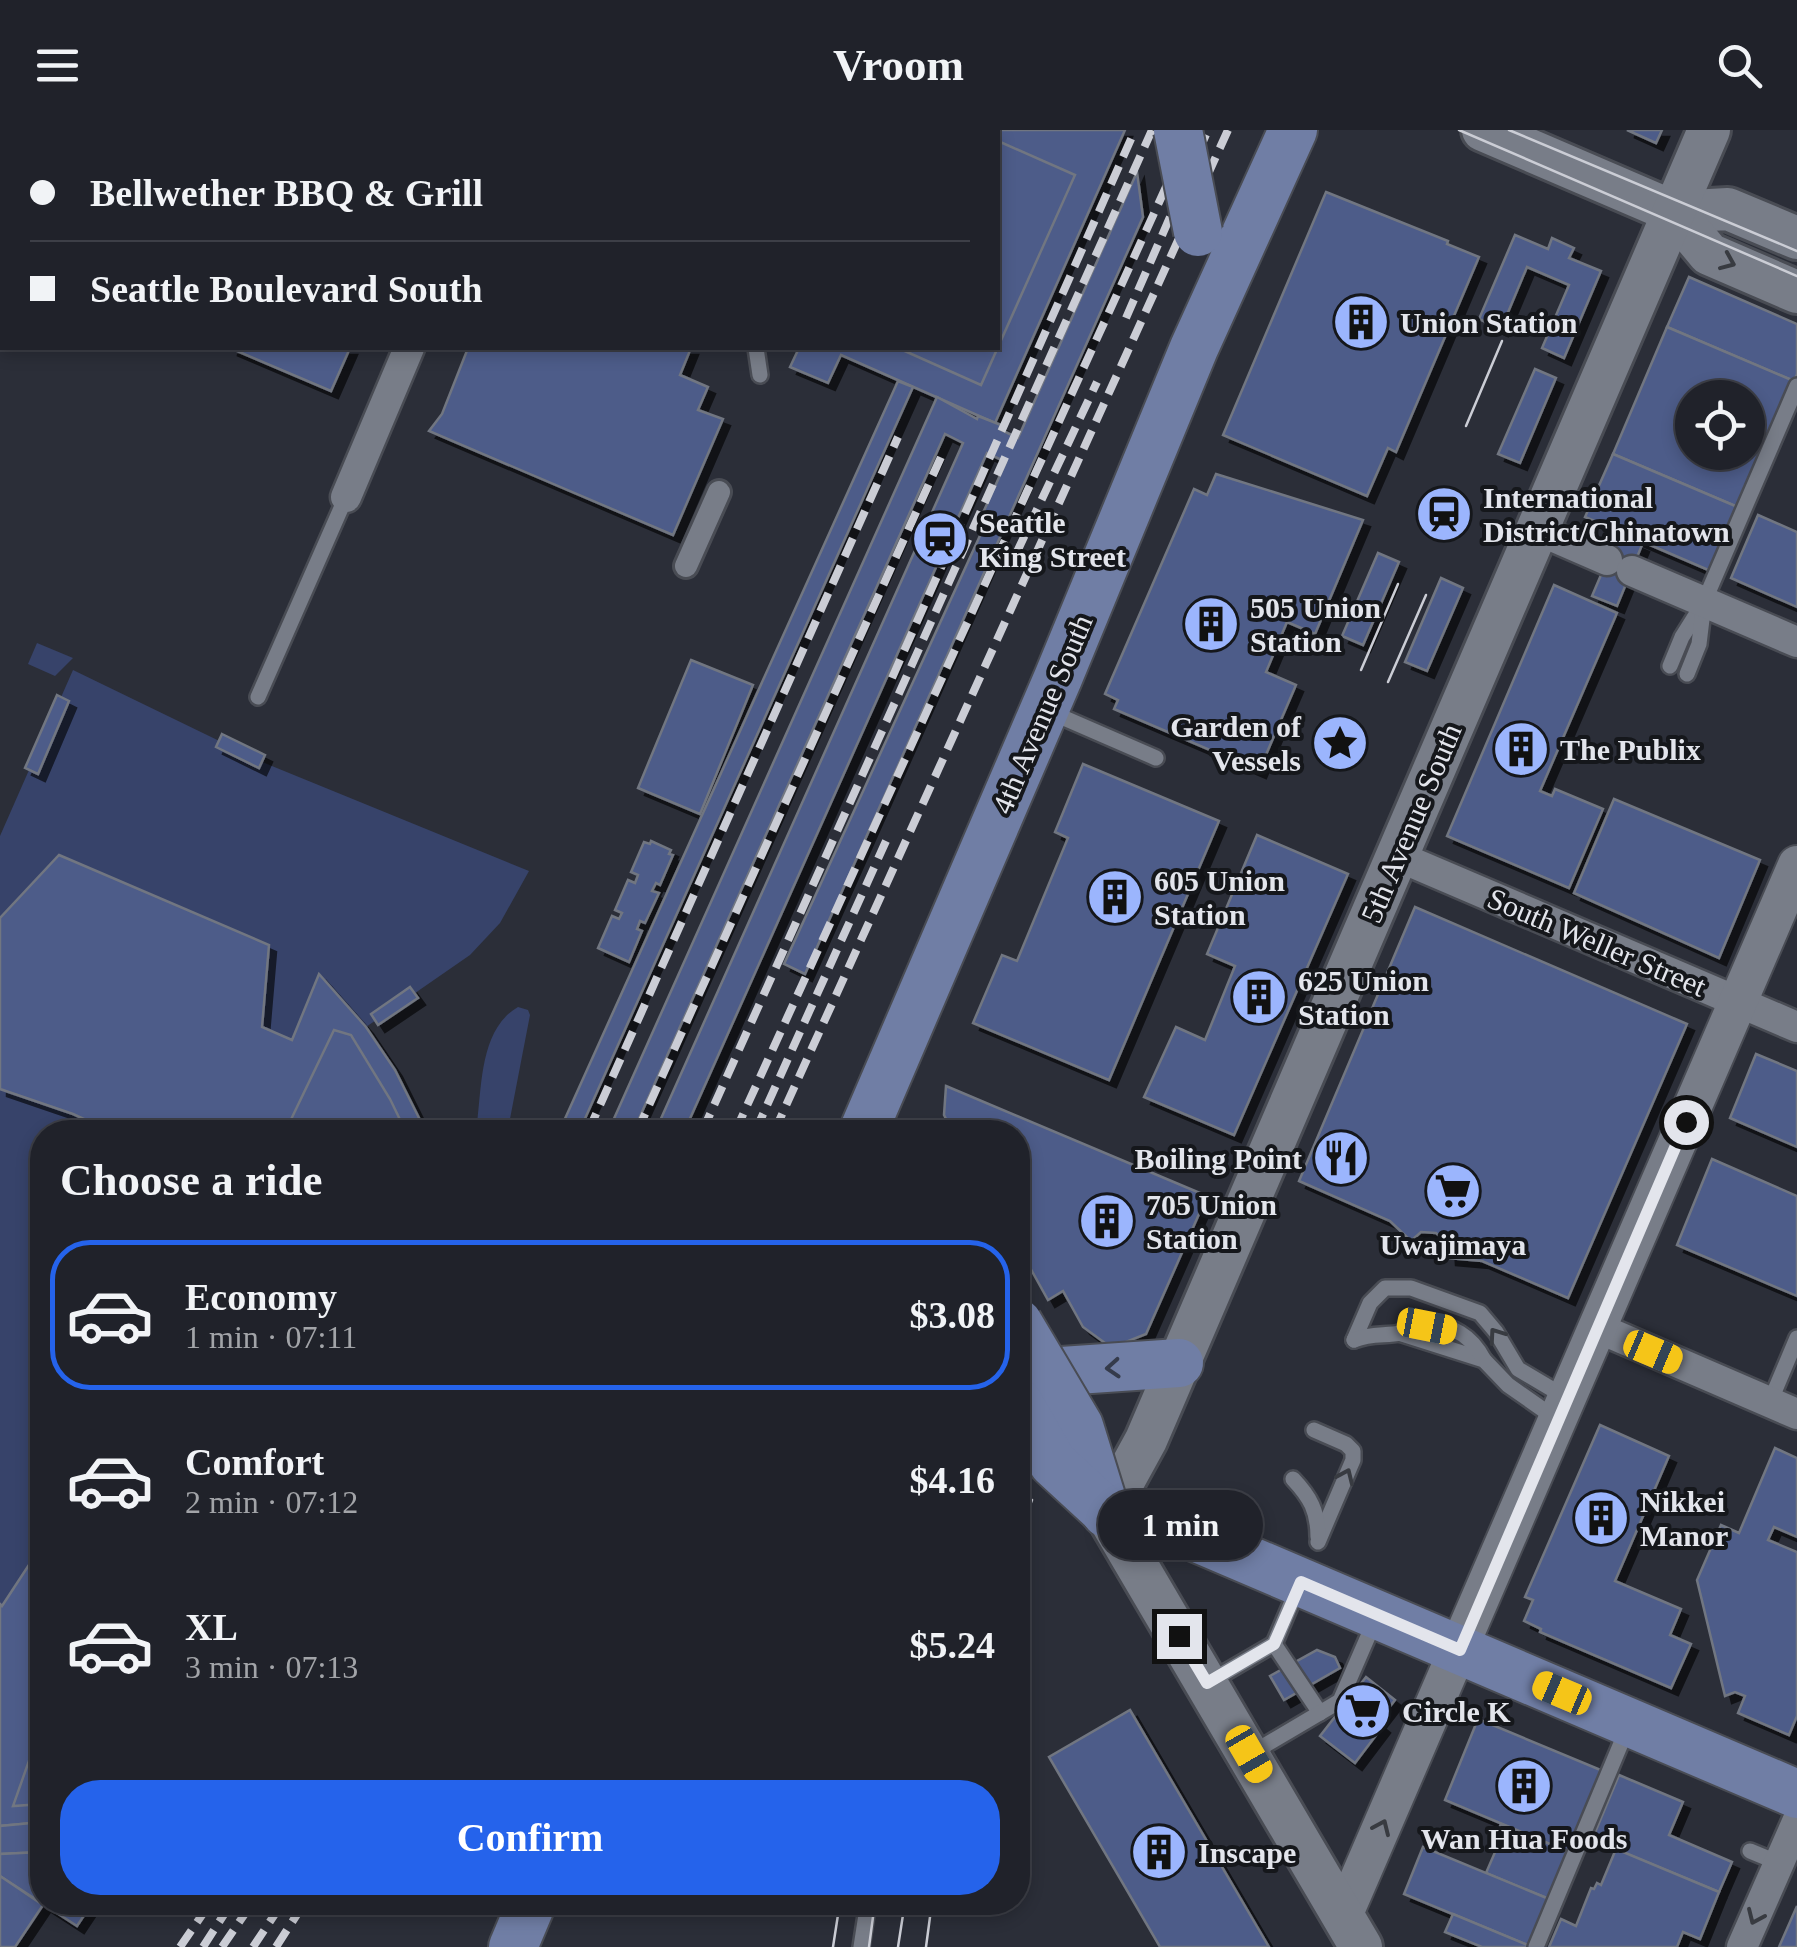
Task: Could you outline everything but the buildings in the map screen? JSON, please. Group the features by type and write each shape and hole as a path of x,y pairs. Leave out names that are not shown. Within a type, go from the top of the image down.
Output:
{"main road":[{"path":"1178,130 1204,275 1194,348"},
{"name":"4th Avenue South","path":"879,1120 1194,348 1294,130"},
{"path":"1484,130 1674,212 1709,254 1797,292"},
{"name":"5th Avenue South","path":"1106,1512 1146,1440 1710,130"},
{"path":"1674,212 1728,208 1797,238"},
{"path":"1032,1387 1179,1363"},
{"path":"1032,1387 1079,1426 1106,1512 1352,1931"},
{"path":"1106,1512 1190,1534 1797,1794"},
{"path":"513,1947 527,1915"}],"street":[{"path":"346,497 408,350"},
{"path":"686,566 719,492"},
{"path":"1538,530 1797,642"},
{"name":"South Weller Street","path":"1397,856 1797,1027"},
{"path":"1352,1931 1460,1650 1797,865"},
{"path":"1598,1328 1783,1408"},
{"path":"1742,1947 1797,1822"}],"lane":[{"path":"756,350 760,374"},
{"path":"1670,666 1682,637 1704,602 1797,386"},
{"path":"258,697 346,497"},
{"path":"1687,674 1699,644 1704,602"},
{"path":"1045,710 1156,758"},
{"path":"1385,1288 1412,1288 1480,1313 1518,1368 1562,1409 1508,1386 1484,1360 1400,1334 1371,1333 1354,1340 1370,1303 1385,1288"},
{"path":"1783,1408 1797,1338"},
{"path":"1293,1479 1309,1496 1318,1518 1318,1542 1354,1460 1353,1451 1346,1444 1314,1430"},
{"path":"1207,1683 1274,1644 1301,1582"},
{"path":"1249,1754 1340,1701 1377,1614"},
{"path":"1274,1644 1320,1713"},
{"path":"1536,1947 1630,1722"},
{"path":"1750,1851 1779,1862"},
{"path":"860,1947 866,1915"}],"shaded area":[{"path":"37,643 73,658 55,676 28,664"},
{"path":"73,670 267,764 529,871 500,923 470,955 366,1027 395,1070 420,1120 30,1120 30,1823 0,1826 0,836"},
{"path":"518,1007 528,1010 530,1015 510,1120 477,1120 485,1059 496,1029"}],"tram line":[{"path":"1459,130 1797,276"},
{"path":"1509,130 1797,251"},
{"path":"1466,426 1502,341"},
{"path":"1361,670 1398,584"},
{"path":"1388,682 1426,595"},
{"path":"1030,1505 1032,1500"},
{"path":"833,1947 838,1915"},
{"path":"869,1947 873,1915"},
{"path":"898,1947 903,1915"},
{"path":"926,1947 930,1915"}],"railway":[{"path":"892,678 1135,130"},
{"path":"707,1120 1152,130"},
{"path":"740,1120 1192,130"},
{"path":"1126,318 1208,130"},
{"path":"779,1120 1228,130"},
{"path":"1016,554 1097,382"},
{"path":"593,1120 898,437"},
{"path":"642,1120 941,457"},
{"path":"760,1120 886,841"},
{"path":"180,1947 202,1915"},
{"path":"203,1947 224,1915"},
{"path":"222,1947 244,1915"},
{"path":"253,1947 274,1915"},
{"path":"276,1947 297,1915"}],"place":[{"name":"Union Station","path":"1361,322"},
{"name":"International District/Chinatown","path":"1444,514"},
{"name":"Seattle King Street","path":"940,539"},
{"name":"505 Union Station","path":"1211,624"},
{"name":"Garden of Vessels","path":"1340,743"},
{"name":"The Publix","path":"1521,749"},
{"name":"605 Union Station","path":"1115,897"},
{"name":"625 Union Station","path":"1259,997"},
{"name":"Boiling Point","path":"1341,1158"},
{"name":"Uwajimaya","path":"1453,1191"},
{"name":"705 Union Station","path":"1107,1221"},
{"name":"Nikkei Manor","path":"1601,1518"},
{"name":"Circle K","path":"1363,1711"},
{"name":"Wan Hua Foods","path":"1524,1786"},
{"name":"Inscape","path":"1159,1852"}],"route":[{"path":"1179,1636 1207,1683 1274,1644 1301,1582 1460,1650 1686,1122"}]}
